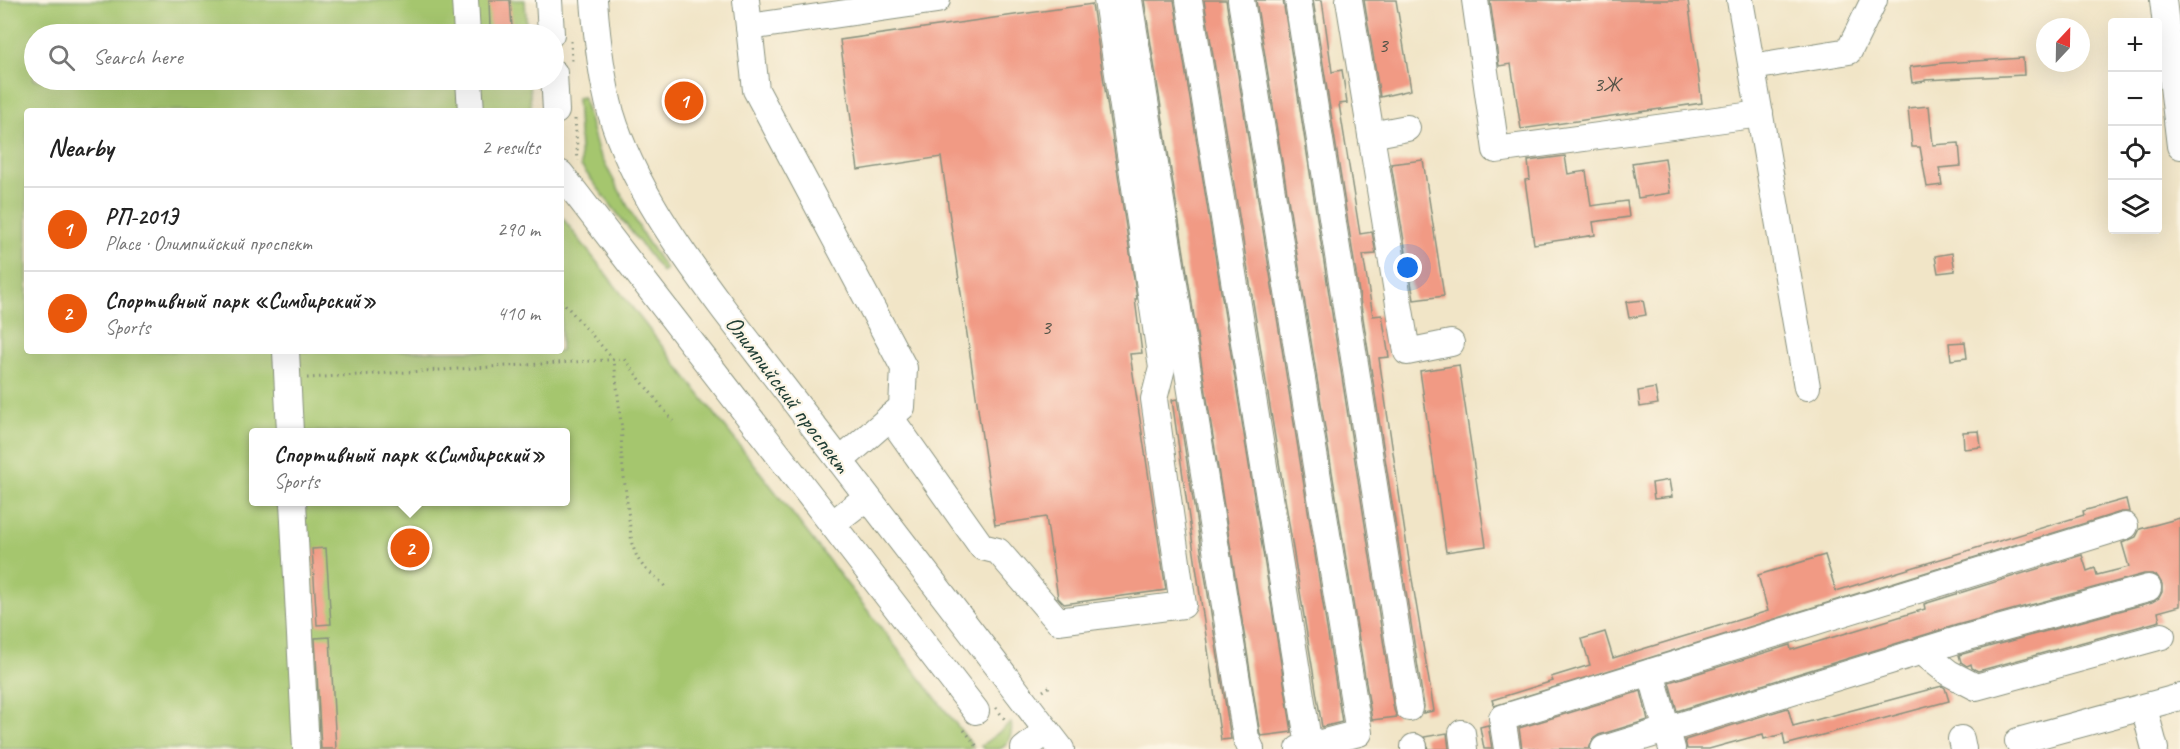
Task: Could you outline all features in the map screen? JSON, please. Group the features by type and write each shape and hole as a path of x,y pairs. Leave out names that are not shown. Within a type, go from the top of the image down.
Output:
{"street":[{"path":"465,0 466,24"},
{"path":"549,0 550,24"},
{"name":"Олимпийский проспект","path":"594,0 597,45 612,115 625,151 656,211 680,250 724,311 1054,740"},
{"path":"746,0 756,90 904,368 902,407 840,461"},
{"path":"749,27 937,0"},
{"path":"890,417 982,548 998,551 1058,621 1183,605 1154,399 1162,368 1107,0"},
{"path":"1129,0 1246,738 1251,749"},
{"path":"1189,0 1304,748 1359,733 1241,0"},
{"path":"1298,0 1409,708"},
{"path":"1349,0 1407,352 1451,343"},
{"path":"1475,0 1496,150 1760,114"},
{"path":"1740,0 1807,387"},
{"path":"1752,67 1849,51 1874,0"},
{"path":"2163,0 2180,146"},
{"path":"470,90 471,108"},
{"path":"555,90 556,108"},
{"path":"1371,135 1407,128"},
{"path":"564,178 976,711"},
{"path":"286,354 290,428"},
{"path":"832,524 867,496"},
{"path":"293,506 306,749"},
{"path":"1507,749 1502,718 2125,526"},
{"path":"1604,749 1669,740 1922,651 2148,588"},
{"path":"1922,651 1949,673 1976,687 2162,636"},
{"path":"1651,672 1669,740"},
{"path":"2018,741 2180,697"},
{"path":"2144,708 2155,749"},
{"path":"1024,749 1054,740"}],"path":[{"path":"564,303 614,360 622,431 621,452 632,544 643,566 663,582 667,590"},
{"path":"287,379 624,359 673,421"},
{"path":"1043,692 1052,685"}],"green space":[{"path":"0,0 525,0 526,24 24,24 24,90 530,90 531,108 24,108 24,354 564,354 564,220 973,746 969,749 0,749"},
{"path":"583,97 598,151 645,238 666,269 662,272 581,166 577,98"},
{"path":"1011,723 1010,738 1005,745 999,749 984,749 981,746"}],"building":[{"path":"489,0 510,0 512,24 490,24"},
{"path":"1144,0 1174,0 1292,732 1261,736 1260,734"},
{"path":"1204,0 1226,0 1342,722 1322,727"},
{"path":"1256,0 1283,0 1394,710 1397,717 1372,720"},
{"path":"1313,0 1322,0 1332,72 1342,70 1347,103 1339,104 1360,234 1372,232 1376,254 1363,255 1373,316 1382,315 1389,357 1379,358 1434,711 1423,713 1424,706"},
{"path":"1364,0 1396,0 1411,90 1380,97"},
{"path":"1490,0 1688,0 1702,103 1521,129 1511,64 1499,66"},
{"path":"1092,4 1137,299 1135,299 1142,353 1130,354 1166,590 1064,604 1058,598 1046,517 995,525 941,157 858,170 840,40"},
{"path":"2023,58 2024,75 1925,80 1912,83 1910,67"},
{"path":"689,85 700,107 679,117 669,94"},
{"path":"1929,106 1933,145 1959,143 1961,166 1939,168 1942,185 1927,187 1920,147 1912,147 1908,108"},
{"path":"1565,156 1568,174 1586,171 1591,206 1627,201 1629,217 1593,222 1595,235 1534,244 1525,180 1530,179 1528,161"},
{"path":"1665,158 1670,193 1638,198 1632,163"},
{"path":"1423,160 1444,296 1414,300 1391,164"},
{"path":"1952,253 1955,271 1938,273 1935,256"},
{"path":"1643,300 1646,315 1629,318 1626,302"},
{"path":"1965,342 1967,358 1951,360 1949,343"},
{"path":"1459,365 1486,546 1446,552 1420,371"},
{"path":"1655,388 1658,404 1640,407 1638,391"},
{"path":"1177,399 1231,739 1221,740 1172,400"},
{"path":"1979,431 1981,447 1964,449 1963,432"},
{"path":"1669,480 1672,497 1654,499 1652,483"},
{"path":"2126,499 2129,512 2121,512 1494,706 1492,700 1553,681 1551,677 1590,665 1582,639 1605,632 1613,658 1768,611 1758,575 1825,555 1836,591 2084,515 2083,511"},
{"path":"2180,518 2180,606 2158,612 2160,621 1978,671 1972,668 1971,664 1967,666 1961,662 1959,655 2152,602 2159,598 2162,584 2158,577 2144,574 1957,625 1677,711 1669,682 1790,645 1791,650 1925,609 1924,604 2082,555 2087,571 2095,568 2097,575 2129,567 2122,543 2136,537 2140,529"},
{"path":"326,548 331,624 317,625 312,549"},
{"path":"330,637 336,749 321,749 315,638"},
{"path":"1942,686 1945,688 1949,701 1785,745 1783,734 1764,739 1763,734 1709,749 1687,749 1685,740 1788,708 1793,726"},
{"path":"1641,691 1648,720 1599,735 1593,739 1589,749 1522,749 1519,728"},
{"path":"1488,725 1492,749 1484,749 1480,727"},
{"path":"1447,733 1449,749 1429,749 1424,737"}],"place":[{"name":"РП-201Э","path":"684,101"},
{"name":"Спортивный парк «Симбирский»","path":"410,548"}]}
